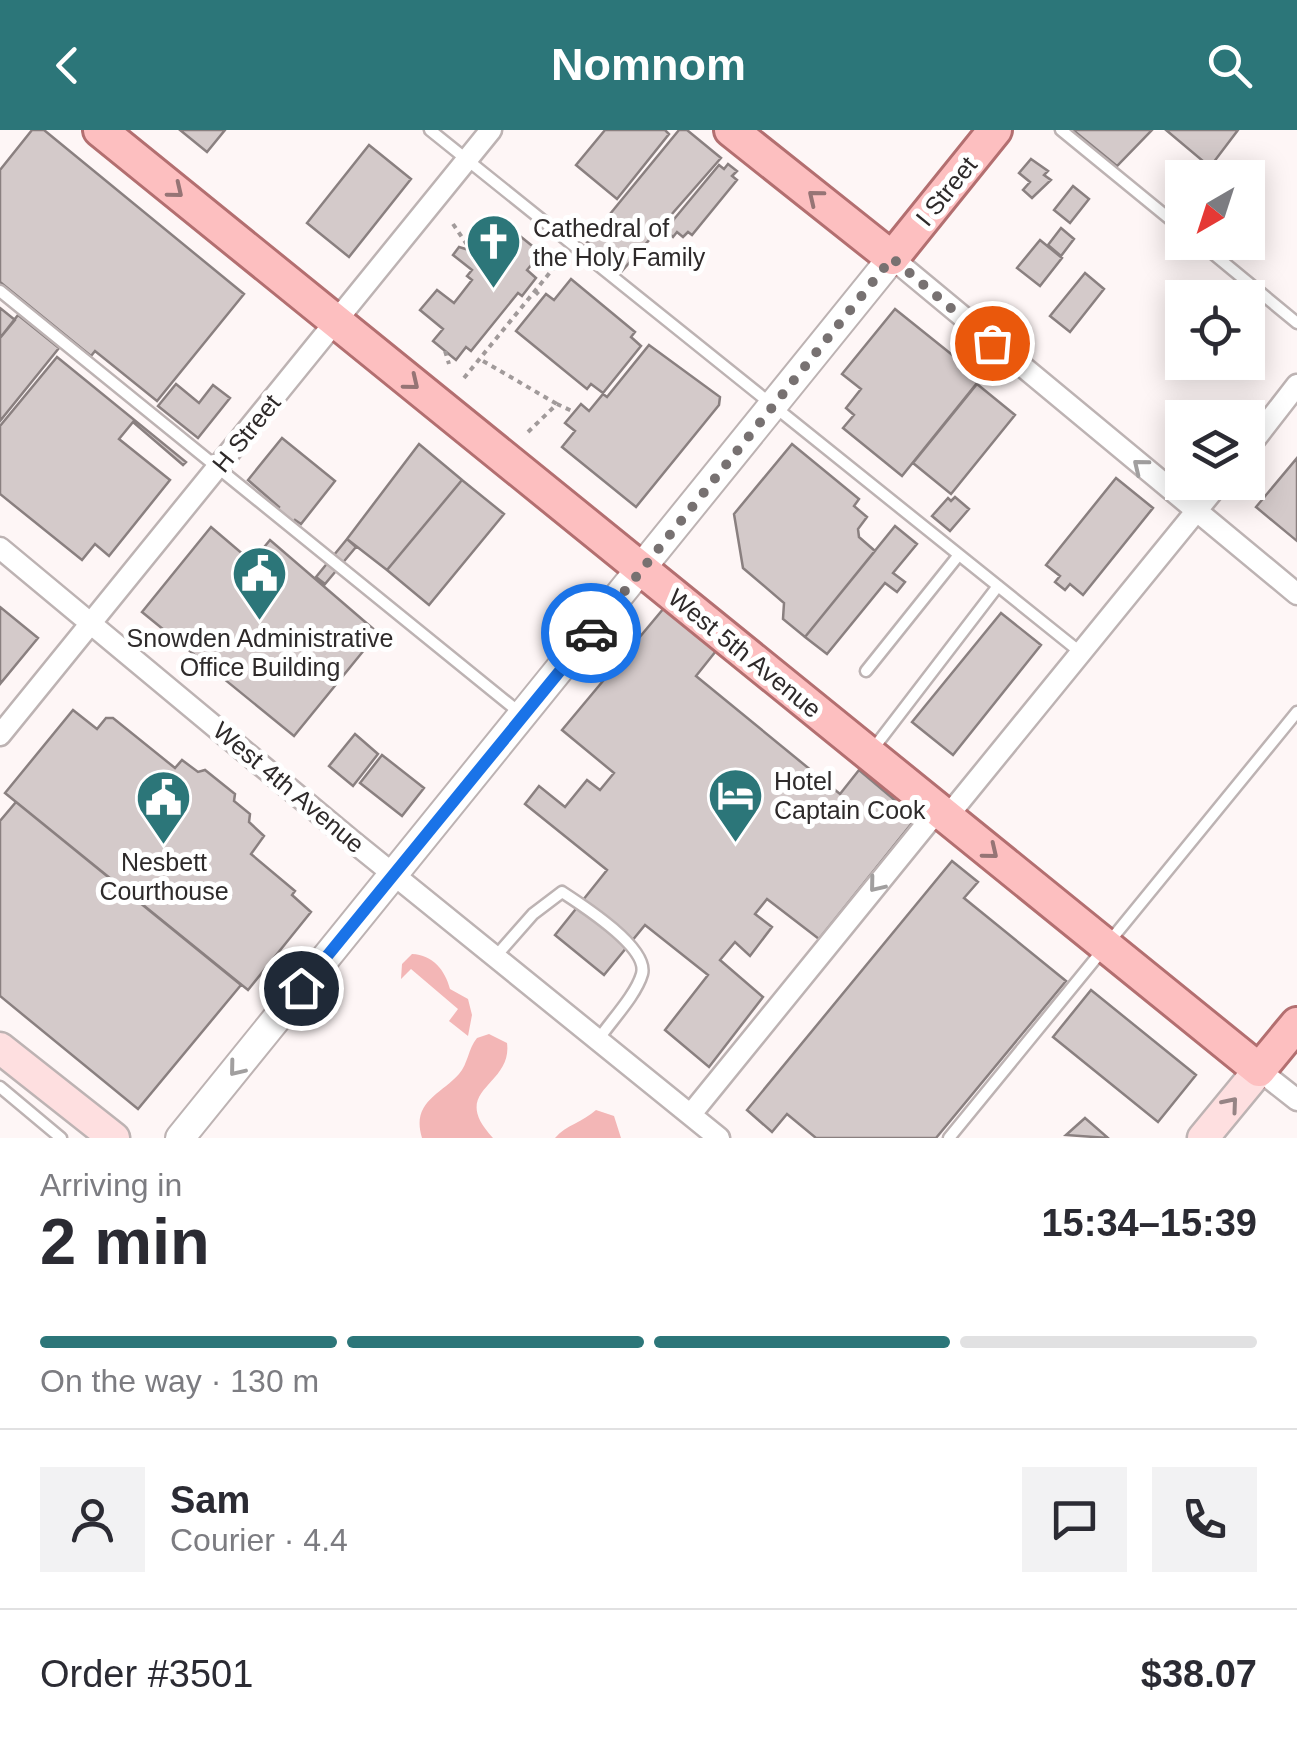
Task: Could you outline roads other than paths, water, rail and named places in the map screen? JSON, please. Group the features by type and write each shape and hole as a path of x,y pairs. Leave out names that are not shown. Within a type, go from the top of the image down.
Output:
{"main road":[{"name":"West 5th Avenue","path":"100,130 1259,1070"},
{"path":"731,130 892,258"},
{"name":"I Street","path":"892,258 995,130"},
{"path":"1202,1138 1297,1024"},
{"path":"0,1048 114,1138"}],"street":[{"name":"H Street","path":"0,734 491,130"},
{"name":"I Street","path":"180,1138 892,258"},
{"path":"892,258 1297,594"},
{"path":"1265,426 1297,386"},
{"path":"693,1125 942,813 1206,500"},
{"name":"West 4th Avenue","path":"0,548 598,1040 693,1125 719,1138"},
{"name":"West 5th Avenue","path":"1259,1070 1297,1100"}],"lane":[{"path":"430,130 1080,652"},
{"path":"1061,130 1165,215"},
{"path":"1221,260 1297,322"},
{"path":"0,291 523,716"},
{"path":"866,670 958,556"},
{"path":"869,754 998,586"},
{"path":"950,1138 1297,712"},
{"path":"496,956 533,914 562,892 630,944 642,961 642,975 598,1040"},
{"path":"0,1086 60,1138"}],"place":[{"name":"Cathedral of the Holy Family","path":"494,291"},
{"name":"Snowden Administrative Office Building","path":"260,623"},
{"name":"Hotel Captain Cook","path":"735,844"},
{"name":"Nesbett Courthouse","path":"164,847"}]}
